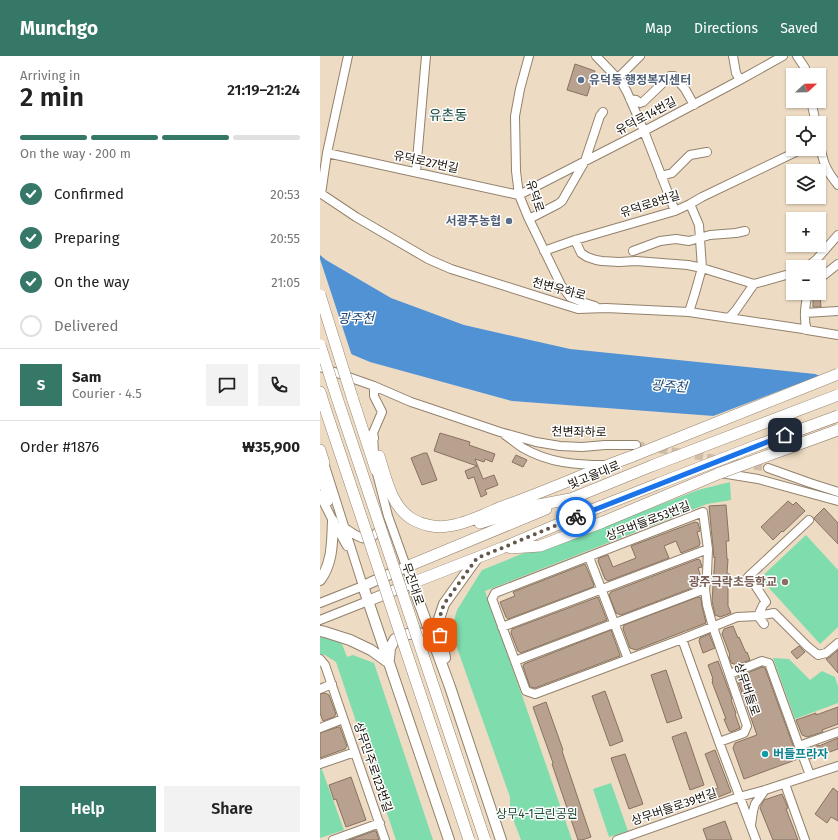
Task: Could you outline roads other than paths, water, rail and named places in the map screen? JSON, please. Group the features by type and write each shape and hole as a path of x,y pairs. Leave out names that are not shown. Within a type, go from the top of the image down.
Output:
{"highway":[{"path":"320,295 352,397 377,460 396,502 404,513 413,520 425,525 438,527 460,523 522,500 609,465 634,451 838,374"},
{"name":"무진대로","path":"320,345 485,840"},
{"path":"320,392 469,840"},
{"name":"빛고을대로","path":"406,567 654,465 838,395"},
{"path":"412,583 660,483 838,416"},
{"path":"502,548 540,546 603,522 720,473 838,430"},
{"path":"320,450 324,462"},
{"path":"377,460 383,488 395,510 410,524 432,532 460,530 533,506 570,499"}],"main road":[{"path":"320,580 324,575 329,561 333,521"},
{"path":"450,687 438,622 444,604 477,558"},
{"name":"빛고을대로","path":"363,586 406,567"},
{"path":"368,601 412,583"},
{"name":"무진대로","path":"412,583 450,687 501,840"},
{"path":"363,586 449,840"},
{"path":"320,632 325,632 350,640 371,650 389,663"},
{"path":"389,663 390,648 395,639 408,634 419,633 435,647"}],"street":[{"path":"320,193 348,56"},
{"path":"416,172 426,56"},
{"name":"유덕로","path":"529,56 520,89 515,116 516,171 519,195 544,251 561,285 570,297 585,303 606,308"},
{"path":"596,56 622,83 644,131 674,211"},
{"path":"618,79 640,56"},
{"path":"733,56 736,73 740,80"},
{"name":"유덕로14번길","path":"519,195 694,105 783,56"},
{"path":"797,56 805,68"},
{"path":"630,99 636,100 640,103 643,102 672,75 685,90 694,105"},
{"path":"529,219 562,201 585,161 600,116 603,112"},
{"path":"661,176 672,173 690,155 707,152"},
{"name":"유덕로27번길","path":"327,153 519,195"},
{"name":"유덕로8번길","path":"544,251 575,240 674,211 788,156"},
{"path":"822,156 826,170 838,185"},
{"name":"천변우하로","path":"320,193 356,217 428,259 451,269 572,307 582,309 606,308 688,312 838,335"},
{"path":"688,312 702,268 700,225 690,204"},
{"path":"633,251 660,241 676,239 689,240 710,235 745,231"},
{"path":"816,260 838,235"},
{"path":"575,240 581,252 596,260 688,265 754,284 786,275"},
{"path":"826,273 838,264"},
{"path":"729,318 754,284"},
{"path":"807,300 804,322 807,330"},
{"path":"805,313 838,311"},
{"name":"천변좌하로","path":"320,367 374,386 410,402 500,432 536,442 560,446 582,447 605,445 634,451"},
{"path":"374,386 374,396 382,412 373,433 377,460 388,516 412,583"},
{"name":"천변좌하로","path":"500,432 523,448 559,462 582,465 609,465"},
{"path":"324,462 321,478 333,521"},
{"path":"320,602 363,586 324,462"},
{"path":"768,468 838,492"},
{"path":"720,473 758,479 838,501"},
{"path":"320,495 353,557"},
{"name":"상무버들로53번길","path":"713,627 707,605 705,589 708,574 708,549 703,512 495,592 492,599 526,691 535,694 682,639 713,627 738,617 758,616 774,613 807,646 818,654 826,653 838,643"},
{"path":"345,528 361,538 370,538 377,534 388,516"},
{"path":"764,624 758,616 766,602 748,577 809,520"},
{"path":"502,627 708,549"},
{"path":"589,556 628,659"},
{"path":"515,661 705,589"},
{"path":"320,620 368,601"},
{"name":"상무버들로","path":"713,627 747,726 744,733 719,742"},
{"path":"682,639 756,840"},
{"name":"상무민주로123번길","path":"320,659 326,665 385,840"},
{"path":"730,674 762,661 769,663 810,775"},
{"path":"320,689 332,684"},
{"name":"상무민주로123번길","path":"320,728 343,719"},
{"path":"799,746 838,732"},
{"path":"320,764 355,752"},
{"name":"상무버들로39번길","path":"617,840 740,797 838,766"},
{"path":"785,784 805,840"},
{"path":"751,828 755,804 765,790"},
{"name":"상무민주로123번길","path":"333,840 380,823"}],"water":[{"name":"광주천","path":"320,255 391,298 464,325 570,349 815,374 838,383 714,416 512,401 370,362 320,341"}],"tunnel":[{"path":"636,445 768,468"}],"place":[{"name":"유덕동 행정복지센터","path":"581,80"},
{"name":"서광주농협","path":"509,221"},
{"name":"광주극락초등학교","path":"785,582"},
{"name":"버들프라자","path":"765,754"}],"district":[{"name":"유촌동","path":"448,115"}],"park label":[{"name":"상무4-1근린공원","path":"537,814"}]}
